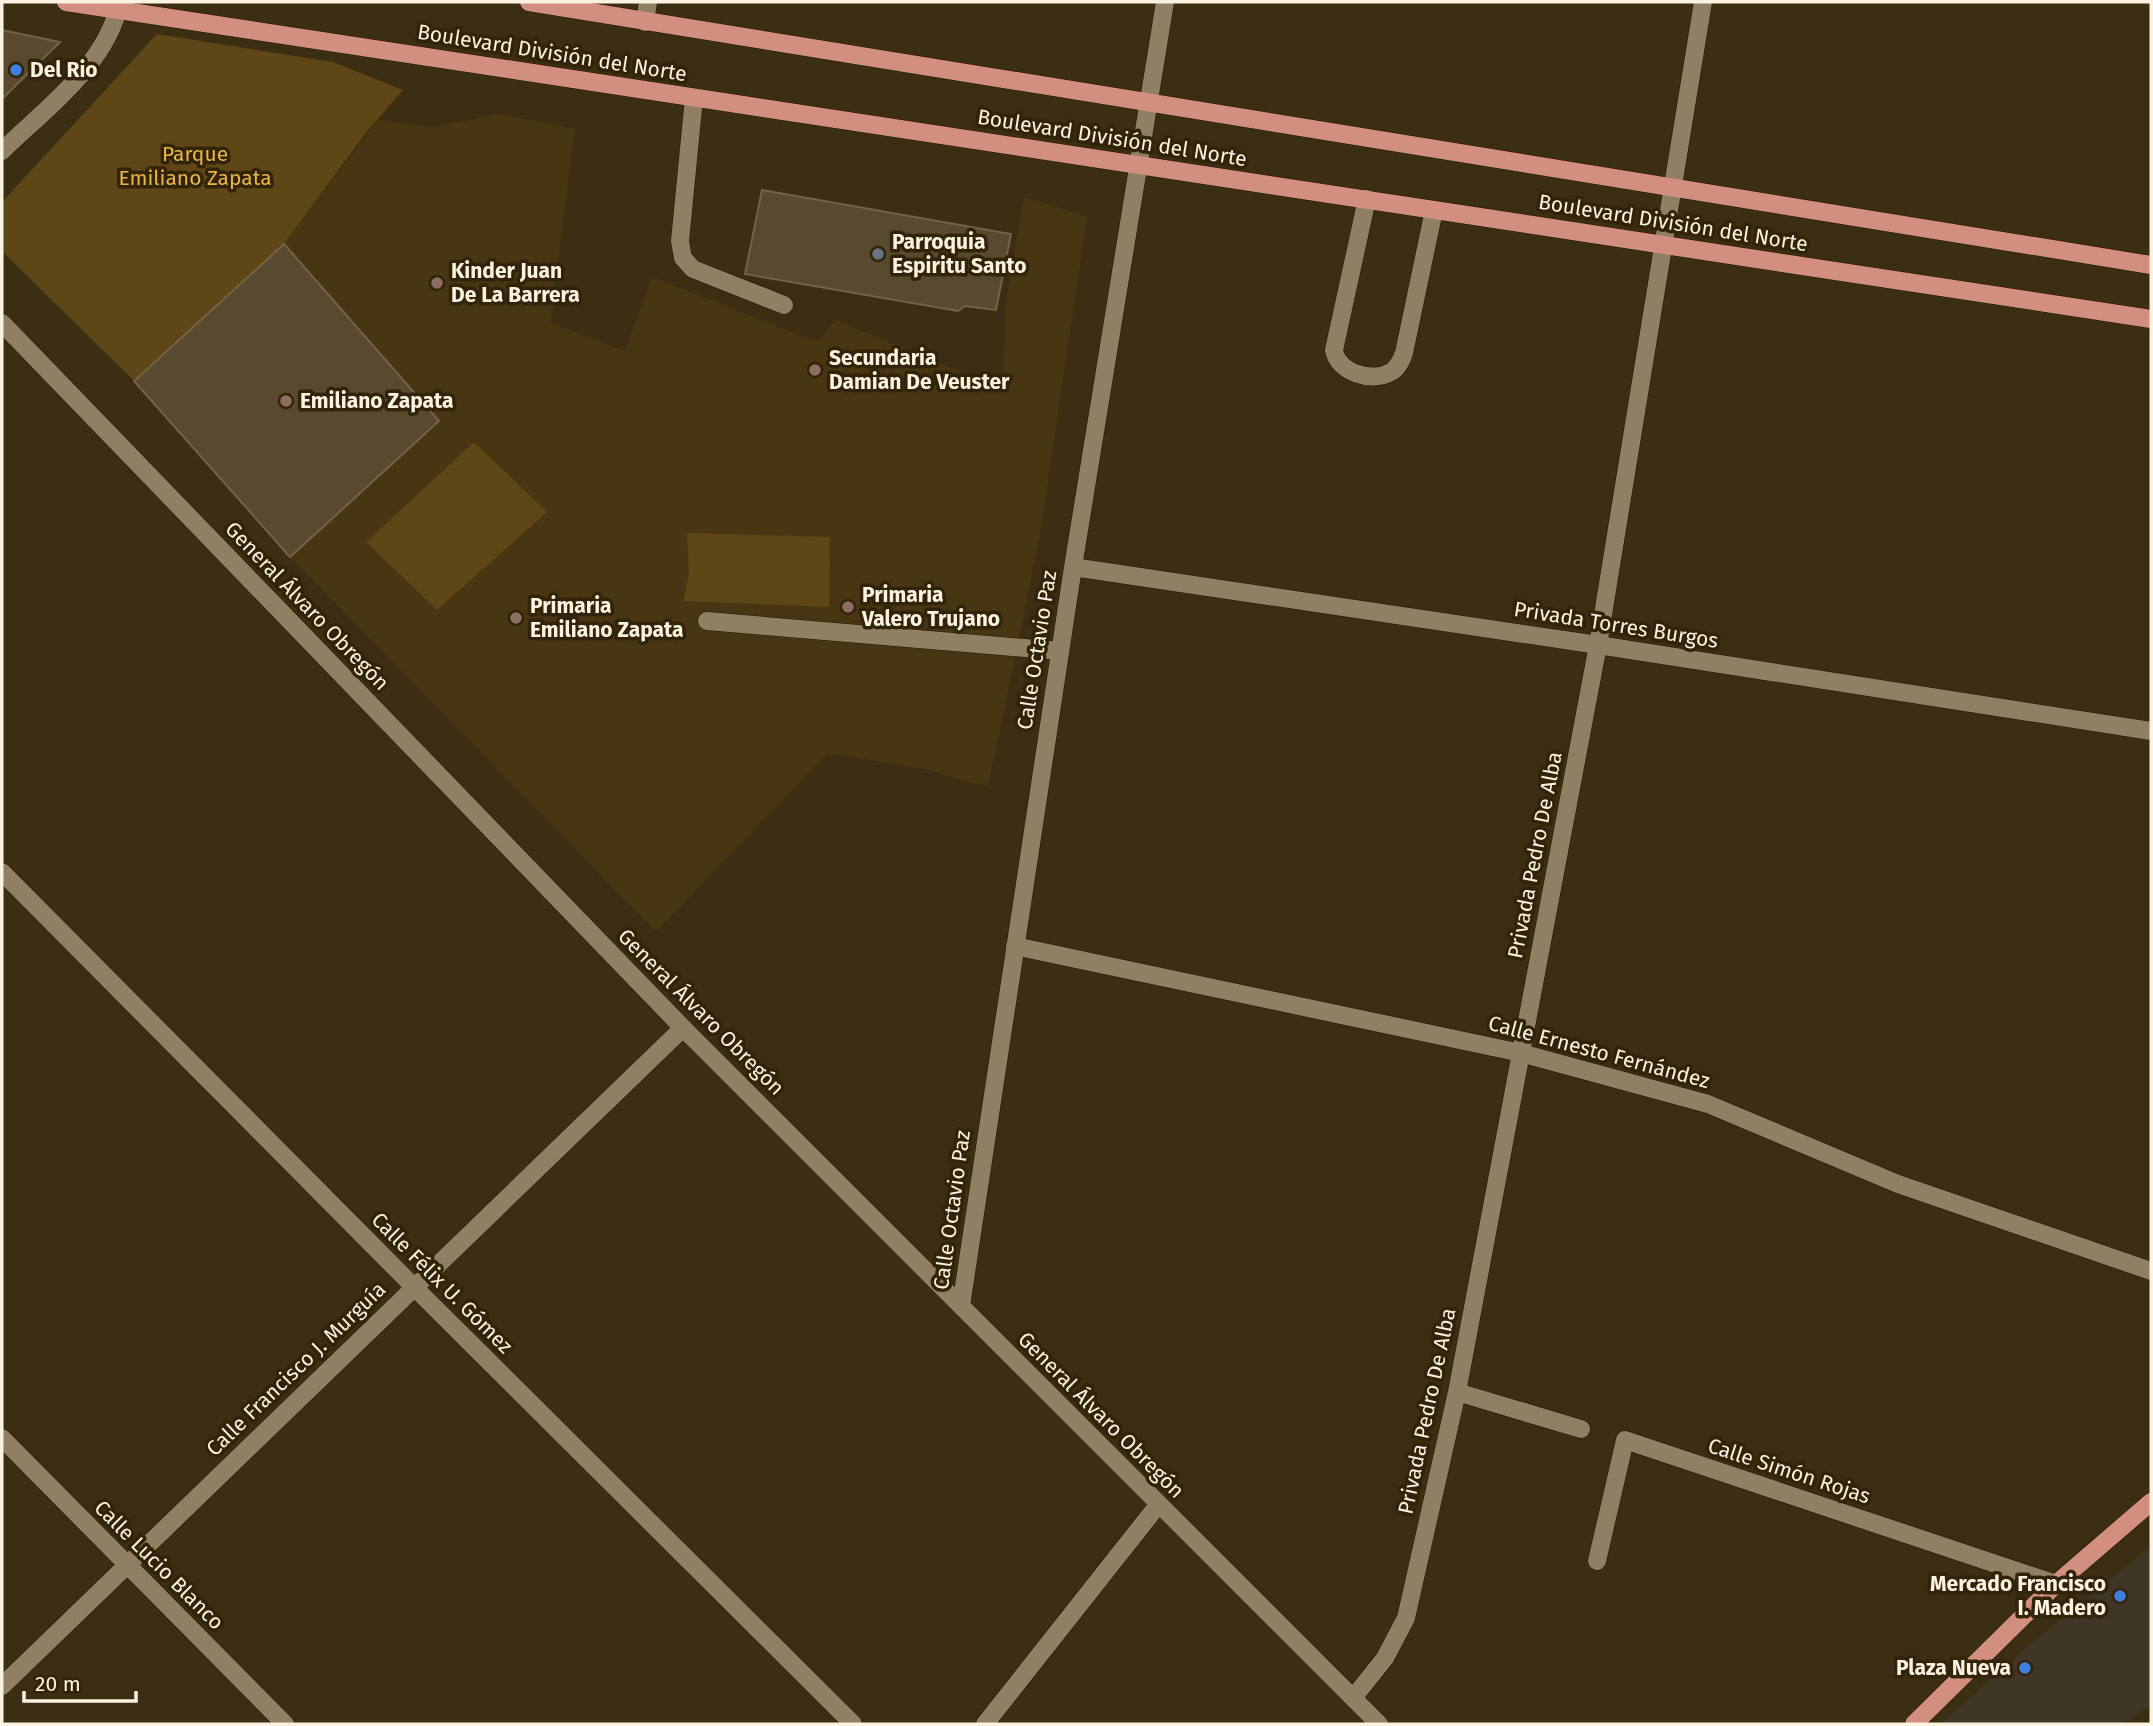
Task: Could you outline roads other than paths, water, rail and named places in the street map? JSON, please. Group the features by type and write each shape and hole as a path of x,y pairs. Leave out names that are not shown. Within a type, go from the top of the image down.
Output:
{"main road":[{"name":"Boulevard División del Norte","path":"66,2 119,6 694,98 2151,318"},
{"name":"Boulevard División del Norte","path":"529,2 2151,265"},
{"path":"1914,1724 2056,1584 2151,1502"}],"street":[{"path":"645,22 648,2"},
{"name":"Calle Octavio Paz","path":"961,1306 1073,567 1166,2"},
{"name":"Privada Pedro De Alba","path":"1353,1698 1385,1658 1406,1618 1457,1392 1598,645 1703,2"},
{"path":"2,151 90,66 119,6"},
{"path":"694,98 680,241 683,258 693,269 784,305"},
{"path":"1367,199 1334,350 1336,360 1343,369 1354,373 1377,376 1388,374 1400,363 1434,210"},
{"name":"General Álvaro Obregón","path":"2,323 683,1028 1378,1724"},
{"name":"Privada Torres Burgos","path":"1073,567 2151,731"},
{"path":"706,621 1060,651"},
{"name":"Calle Félix U. Gómez","path":"2,872 853,1724"},
{"name":"Calle Ernesto Fernández","path":"1015,946 1521,1053 1708,1104 1898,1184 2151,1271"},
{"name":"Calle Francisco J. Murguía","path":"2,1686 683,1028"},
{"path":"1457,1392 1581,1429"},
{"name":"Calle Lucio Blanco","path":"2,1438 285,1724"},
{"name":"Calle Simón Rojas","path":"1597,1561 1625,1440 2056,1584"},
{"path":"985,1724 1158,1506"}],"place":[{"name":"Del Rio","path":"16,70"},
{"name":"Parroquia Espiritu Santo","path":"878,254"},
{"name":"Kinder Juan De La Barrera","path":"437,283"},
{"name":"Secundaria Damian De Veuster","path":"815,370"},
{"name":"Emiliano Zapata","path":"286,401"},
{"name":"Primaria Valero Trujano","path":"848,607"},
{"name":"Primaria Emiliano Zapata","path":"516,618"},
{"name":"Mercado Francisco I. Madero","path":"2120,1596"},
{"name":"Plaza Nueva","path":"2025,1668"}],"park label":[{"name":"Parque Emiliano Zapata","path":"195,166"}]}
